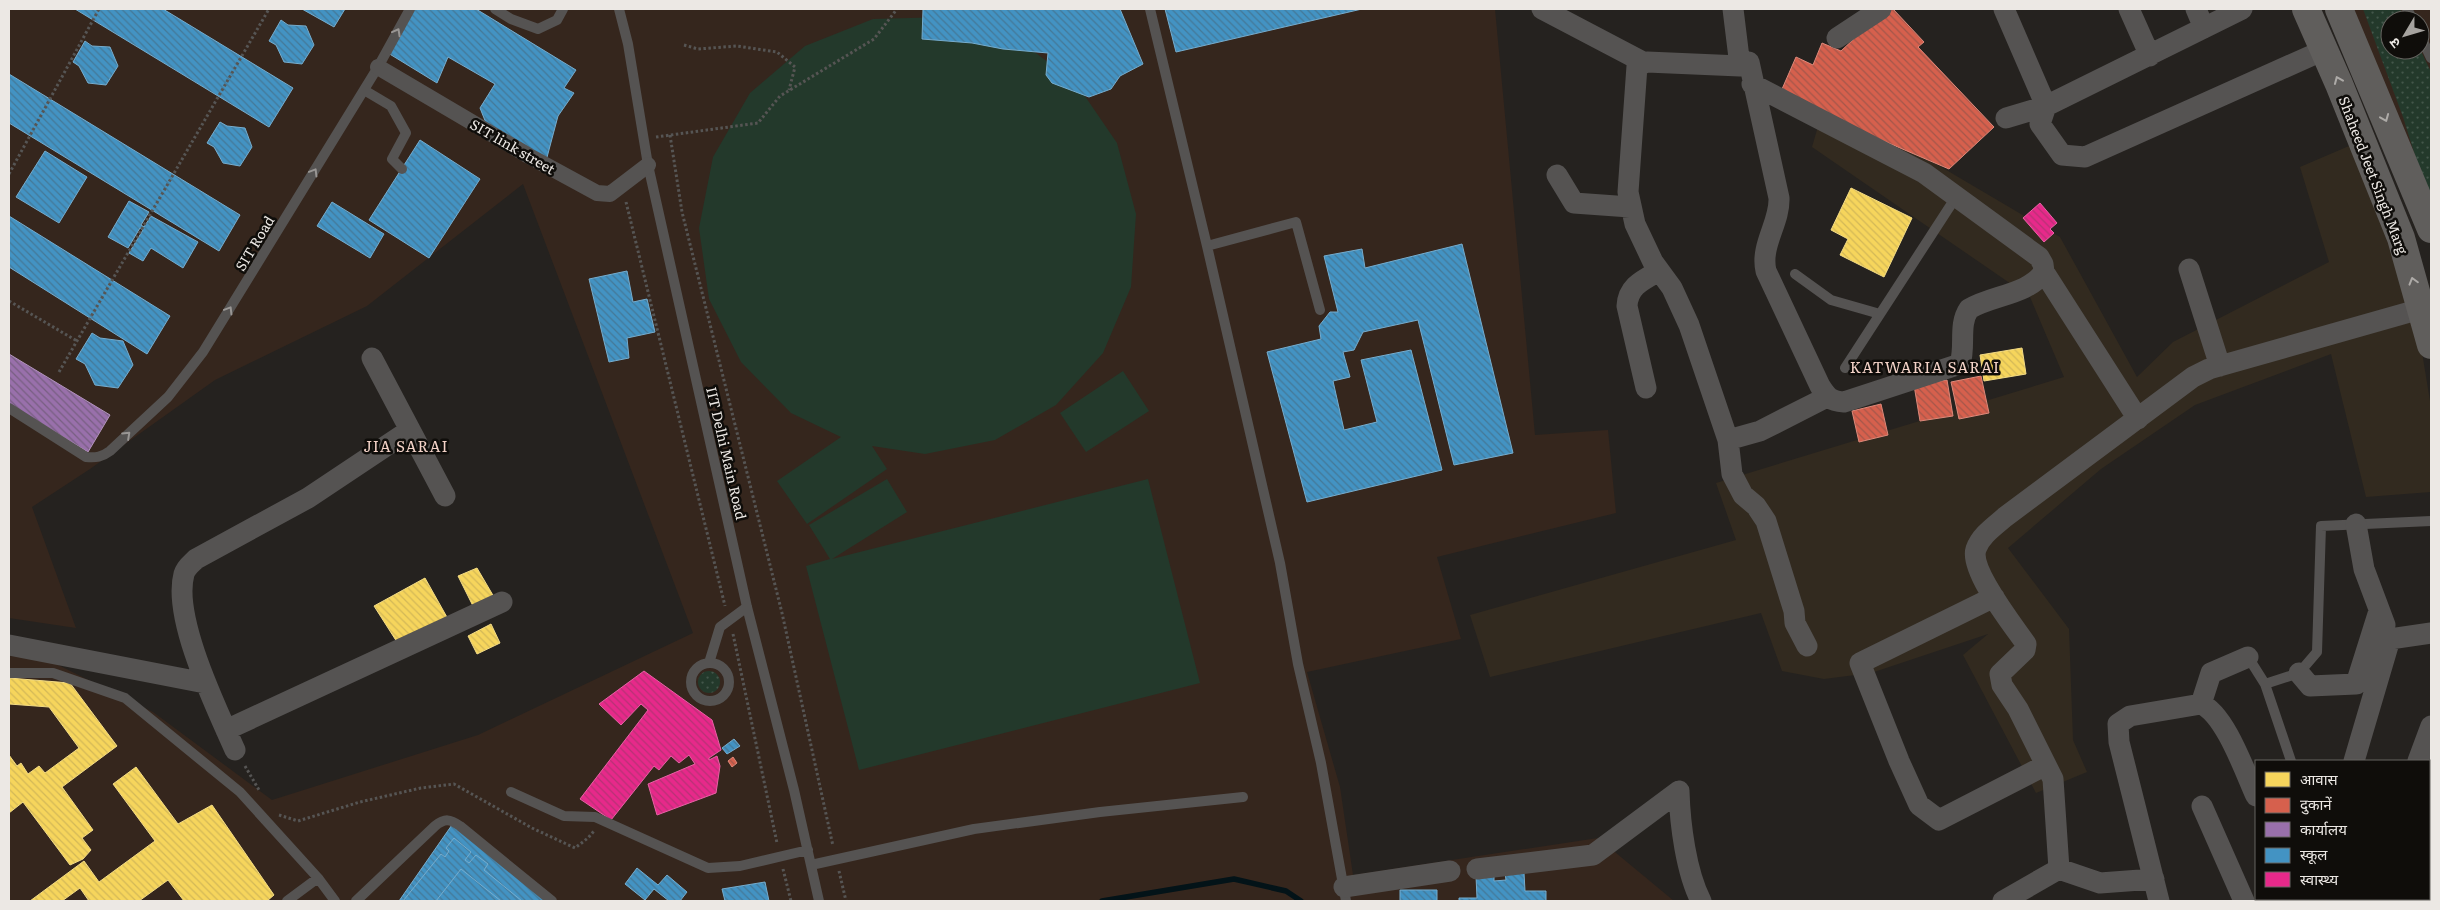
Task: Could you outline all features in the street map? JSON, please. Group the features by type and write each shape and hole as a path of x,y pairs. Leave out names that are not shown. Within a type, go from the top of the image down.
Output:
{"main road":[{"name":"Shaheed Jeet Singh Marg","path":"2306,9 2401,238 2426,307 2431,345"},
{"path":"2339,9 2431,227"}],"street":[{"path":"1542,9 1643,62 1740,66 1749,62 1752,84 1780,208 1763,258 1766,271 1827,397 1833,401 1844,402 1960,364 1963,354 1963,322 1969,309 2028,286 2039,279 2044,272"},
{"path":"1732,9 1740,66"},
{"path":"1837,38 1881,9"},
{"path":"2004,9 2046,106 2040,124 2062,155 2085,157 2324,50"},
{"path":"2130,9 2150,56"},
{"path":"2006,118 2046,106 2150,56 2200,18 2242,9"},
{"path":"1643,62 1636,69 1628,192 1630,207 1635,224 1659,270 1672,288 1689,325 1728,440 1732,474 1743,495 1756,506 1766,521 1794,611 1795,622 1807,646"},
{"name":"SIT link street","path":"378,67 529,156 597,193 610,194 648,165"},
{"path":"1752,84 1924,173 2039,257 2044,264 2044,272 2138,419"},
{"path":"1558,175 1574,203 1630,207"},
{"path":"2189,269 2220,366"},
{"path":"1646,388 1627,306 1627,295 1632,288 1659,270"},
{"path":"2059,869 2053,779 2018,709 2002,685 2000,674 2025,650 2026,644 1994,597 1976,566 1975,550 1981,540 2030,498 2193,377 2220,366 2426,307"},
{"path":"372,358 445,496"},
{"path":"1728,440 1760,431 1827,397"},
{"path":"235,750 205,683 186,622 183,587 187,568 196,559 308,498 410,430"},
{"path":"2354,760 2390,639 2364,569 2356,524"},
{"path":"1994,597 1860,663 1898,761 1920,805 1939,820 2046,765"},
{"path":"226,730 502,602"},
{"path":"2299,673 2310,686 2356,684 2379,611"},
{"path":"2390,639 2431,633"},
{"path":"9,645 205,683"},
{"path":"2202,704 2211,673 2248,658"},
{"path":"2159,901 2119,742 2118,724 2130,716 2202,704 2209,707 2221,723 2255,794"},
{"path":"2418,760 2431,726"},
{"path":"1477,869 1592,855 1679,791 1690,872 1701,901"},
{"path":"2202,806 2244,901"},
{"path":"2003,901 2059,869 2100,883 2154,879"},
{"path":"1345,894 1450,871"}],"lane":[{"name":"SIT Road","path":"9,408 86,457 102,456 110,451 168,397 191,370 378,67 410,9"},
{"path":"495,9 511,19 538,29 557,20 564,9"},
{"name":"IIT Delhi Main Road","path":"619,9 628,44 642,139 747,607 819,901"},
{"path":"1150,9 1280,563 1298,664 1321,763 1345,894"},
{"path":"364,90 391,106 406,133 392,159 402,169"},
{"path":"1845,368 1956,197"},
{"path":"1207,246 1296,222 1320,310"},
{"path":"1795,274 1831,300 1880,314"},
{"path":"2264,684 2299,673 2317,652 2321,526 2431,521"},
{"path":"709,664 720,627 747,607"},
{"path":"2248,658 2264,684 2291,760"},
{"path":"9,673 53,673 125,698 240,792 318,878 335,901"},
{"path":"511,792 564,816 595,817 708,868 740,866 808,850"},
{"path":"811,865 974,829 1100,812 1243,797"},
{"path":"356,901 436,826 443,820 449,820 460,826 552,901"},
{"path":"287,901 318,878"}],"path":[{"path":"9,174 99,9"},
{"path":"59,372 269,9"},
{"path":"642,139 758,123 780,96 874,39 897,9"},
{"path":"684,45 698,49 737,46 777,52 795,67 789,90"},
{"path":"670,135 682,212 782,613 846,901"},
{"path":"622,184 728,620 780,856 792,901"},
{"path":"9,301 77,341"},
{"path":"235,750 262,796"},
{"path":"270,812 298,821 412,790 454,784 532,828 575,848 588,838 602,820"}],"shaded area":[{"path":"9,9 1495,9 1535,435 1608,430 1616,513 1437,557 1461,639 1307,672 1340,787 1353,875 1598,838 1674,901 9,901 9,656 42,657 153,712 272,800 478,735 693,633 523,184 367,306 215,380 90,469 32,507 76,628 9,618"},
{"path":"2354,9 2431,9 2431,220"},
{"path":"1826,99 2060,237 2137,377 2173,342 2329,262 2300,167 2356,143 2417,322 2431,407 2431,492 2366,497 2331,354 2195,405 2101,469 2008,548 2069,629 2073,740 2087,772 2036,793 1963,655 1988,634 1871,673 1824,679 1782,671 1761,613 1490,677 1470,615 1736,540 1716,483 2064,377 2030,297 1812,147"}],"green space":[{"path":"2363,9 2400,9 2380,10 2380,55"},
{"path":"947,17 1017,39 1076,83 1117,143 1136,214 1131,287 1103,353 1056,405 995,440 925,454 872,446 887,469 807,524 777,481 841,437 791,413 741,362 709,299 699,228 713,157 750,93 805,46 873,19"},
{"path":"2382,60 2425,60 2431,72 2431,207 2403,117"},
{"path":"1123,371 1149,411 1086,452 1060,413"},
{"path":"887,479 907,512 832,559 1148,479 1200,683 859,770 806,566 830,559 809,525"},
{"path":"709,671 717,674 720,682 717,690 709,693 701,690 698,682 701,674"}],"building: आवास":[{"path":"1851,188 1912,218 1884,277 1840,255 1848,239 1831,230"},
{"path":"2022,348 2026,374 1984,381 1980,355"},
{"path":"477,568 494,597 474,608 458,576"},
{"path":"425,578 448,619 397,642 374,606"},
{"path":"491,624 500,643 477,654 468,636"},
{"path":"9,678 70,683 117,746 62,787 93,830 82,838 91,850 83,859 70,865 23,802 9,813 9,755 17,766 21,763 28,774 39,766 45,773 79,748 49,707 9,704"},
{"path":"136,767 178,824 212,805 274,895 267,901 184,901 168,880 139,901 89,901 80,888 62,901 30,901 84,861 99,882 155,841 113,784"}],"building: दुकानें":[{"path":"1886,9 1893,9 1924,42 1918,47 1994,127 1949,169 1779,96 1796,57 1813,65 1822,43 1841,51"},
{"path":"1981,376 1989,413 1959,419 1951,382"},
{"path":"1947,380 1953,416 1920,421 1914,385"},
{"path":"1881,404 1888,435 1859,442 1852,411"},
{"path":"733,757 737,763 732,767 728,761"}],"building: कार्यालय":[{"path":"9,354 110,415 88,452 9,404"}],"building: स्कूल":[{"path":"75,9 163,9 293,88 269,127"},
{"path":"302,9 345,9 334,27"},
{"path":"414,9 476,9 576,70 564,88 574,93 558,116 546,161 488,128 480,108 495,84 448,57 437,83 388,53"},
{"path":"923,9 1120,9 1143,64 1120,76 1111,89 1089,97 1052,83 1046,75 1048,53 1003,49 972,43 922,39"},
{"path":"1165,9 1362,9 1176,52"},
{"path":"281,20 288,25 306,26 314,45 302,64 284,62 276,45 269,41"},
{"path":"85,41 92,46 110,47 118,66 106,85 88,83 79,66 73,62"},
{"path":"9,74 240,215 219,251 9,123"},
{"path":"220,122 227,126 245,128 252,147 240,166 223,163 214,147 207,143"},
{"path":"420,140 480,179 429,258 369,220"},
{"path":"45,151 87,177 59,223 16,197"},
{"path":"129,201 149,212 141,225 144,227 151,216 198,242 183,268 151,248 143,261 129,253 143,230 140,228 128,248 108,237"},
{"path":"332,202 384,234 370,258 317,226"},
{"path":"9,216 170,316 147,354 9,267"},
{"path":"1462,244 1513,453 1454,465 1418,320 1363,332 1354,350 1343,352 1350,377 1333,381 1344,430 1377,422 1361,360 1411,350 1442,470 1307,502 1267,352 1321,339 1319,326 1330,312 1338,312 1324,256 1362,249 1365,268"},
{"path":"627,271 633,302 647,299 655,332 627,338 629,358 609,362 589,279"},
{"path":"92,333 100,338 123,341 133,365 118,388 95,385 85,364 76,359"},
{"path":"734,739 740,746 727,754 722,748"},
{"path":"454,822 550,901 399,901"},
{"path":"454,838 471,852 465,860 469,863 476,855 488,864 484,870 522,901 501,901 461,869 436,901 403,901 441,854 445,857 449,851 446,848"},
{"path":"637,868 658,885 667,875 687,892 680,901 669,901 654,889 645,900 625,884"},
{"path":"1505,873 1524,873 1525,891 1546,891 1546,901 1459,901 1459,898 1477,898 1476,876 1494,875 1494,881 1506,880"},
{"path":"765,882 769,901 725,901 722,889"},
{"path":"1400,890 1437,890 1437,901 1400,901"}],"building: स्वास्थ्य":[{"path":"2040,203 2057,223 2050,229 2054,233 2044,242 2023,218"},
{"path":"644,671 712,720 721,750 709,758 709,760 717,756 720,766 716,793 657,815 648,784 695,764 689,755 679,763 671,756 659,770 654,766 611,820 580,799 648,710 641,704 621,725 599,704"}],"waterway":[{"path":"1102,901 1234,879 1286,891 1301,901"}],"district":[{"name":"KATWARIA SARAI","path":"1925,366"},
{"name":"JIA SARAI","path":"406,445"}]}
